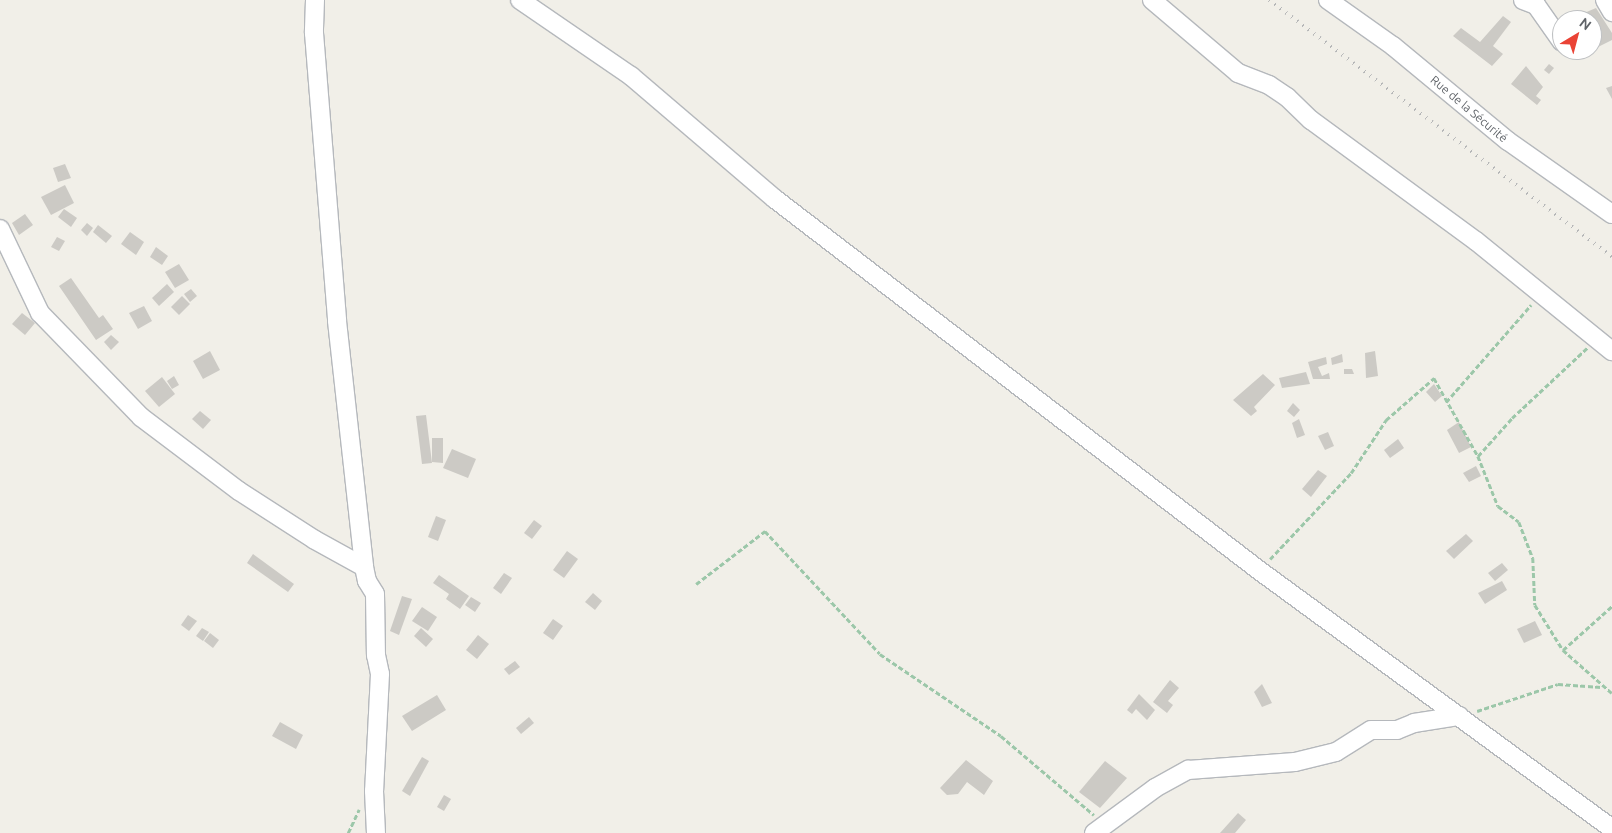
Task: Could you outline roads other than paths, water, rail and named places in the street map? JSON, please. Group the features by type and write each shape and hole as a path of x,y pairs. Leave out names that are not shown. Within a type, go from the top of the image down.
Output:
{"street":[{"path":"315,0 314,33 336,321 364,567 366,581 375,594 376,655 380,674 374,791 376,833"},
{"path":"520,0 631,76 776,199 1260,572 1612,829"},
{"path":"1152,0 1238,73 1269,85 1287,97 1312,120 1476,241 1612,351"},
{"name":"Rue de la Sécurité","path":"1328,0 1393,46 1508,141 1612,214"},
{"path":"1523,0 1536,5 1552,28"},
{"path":"1605,0 1612,12"},
{"path":"0,229 40,313 141,417 239,491 315,540 364,567"},
{"path":"1100,829 1155,788 1188,770 1295,762 1336,752 1371,730 1397,730 1414,723 1459,716"}],"railway":[{"path":"1269,0 1612,257"}]}
